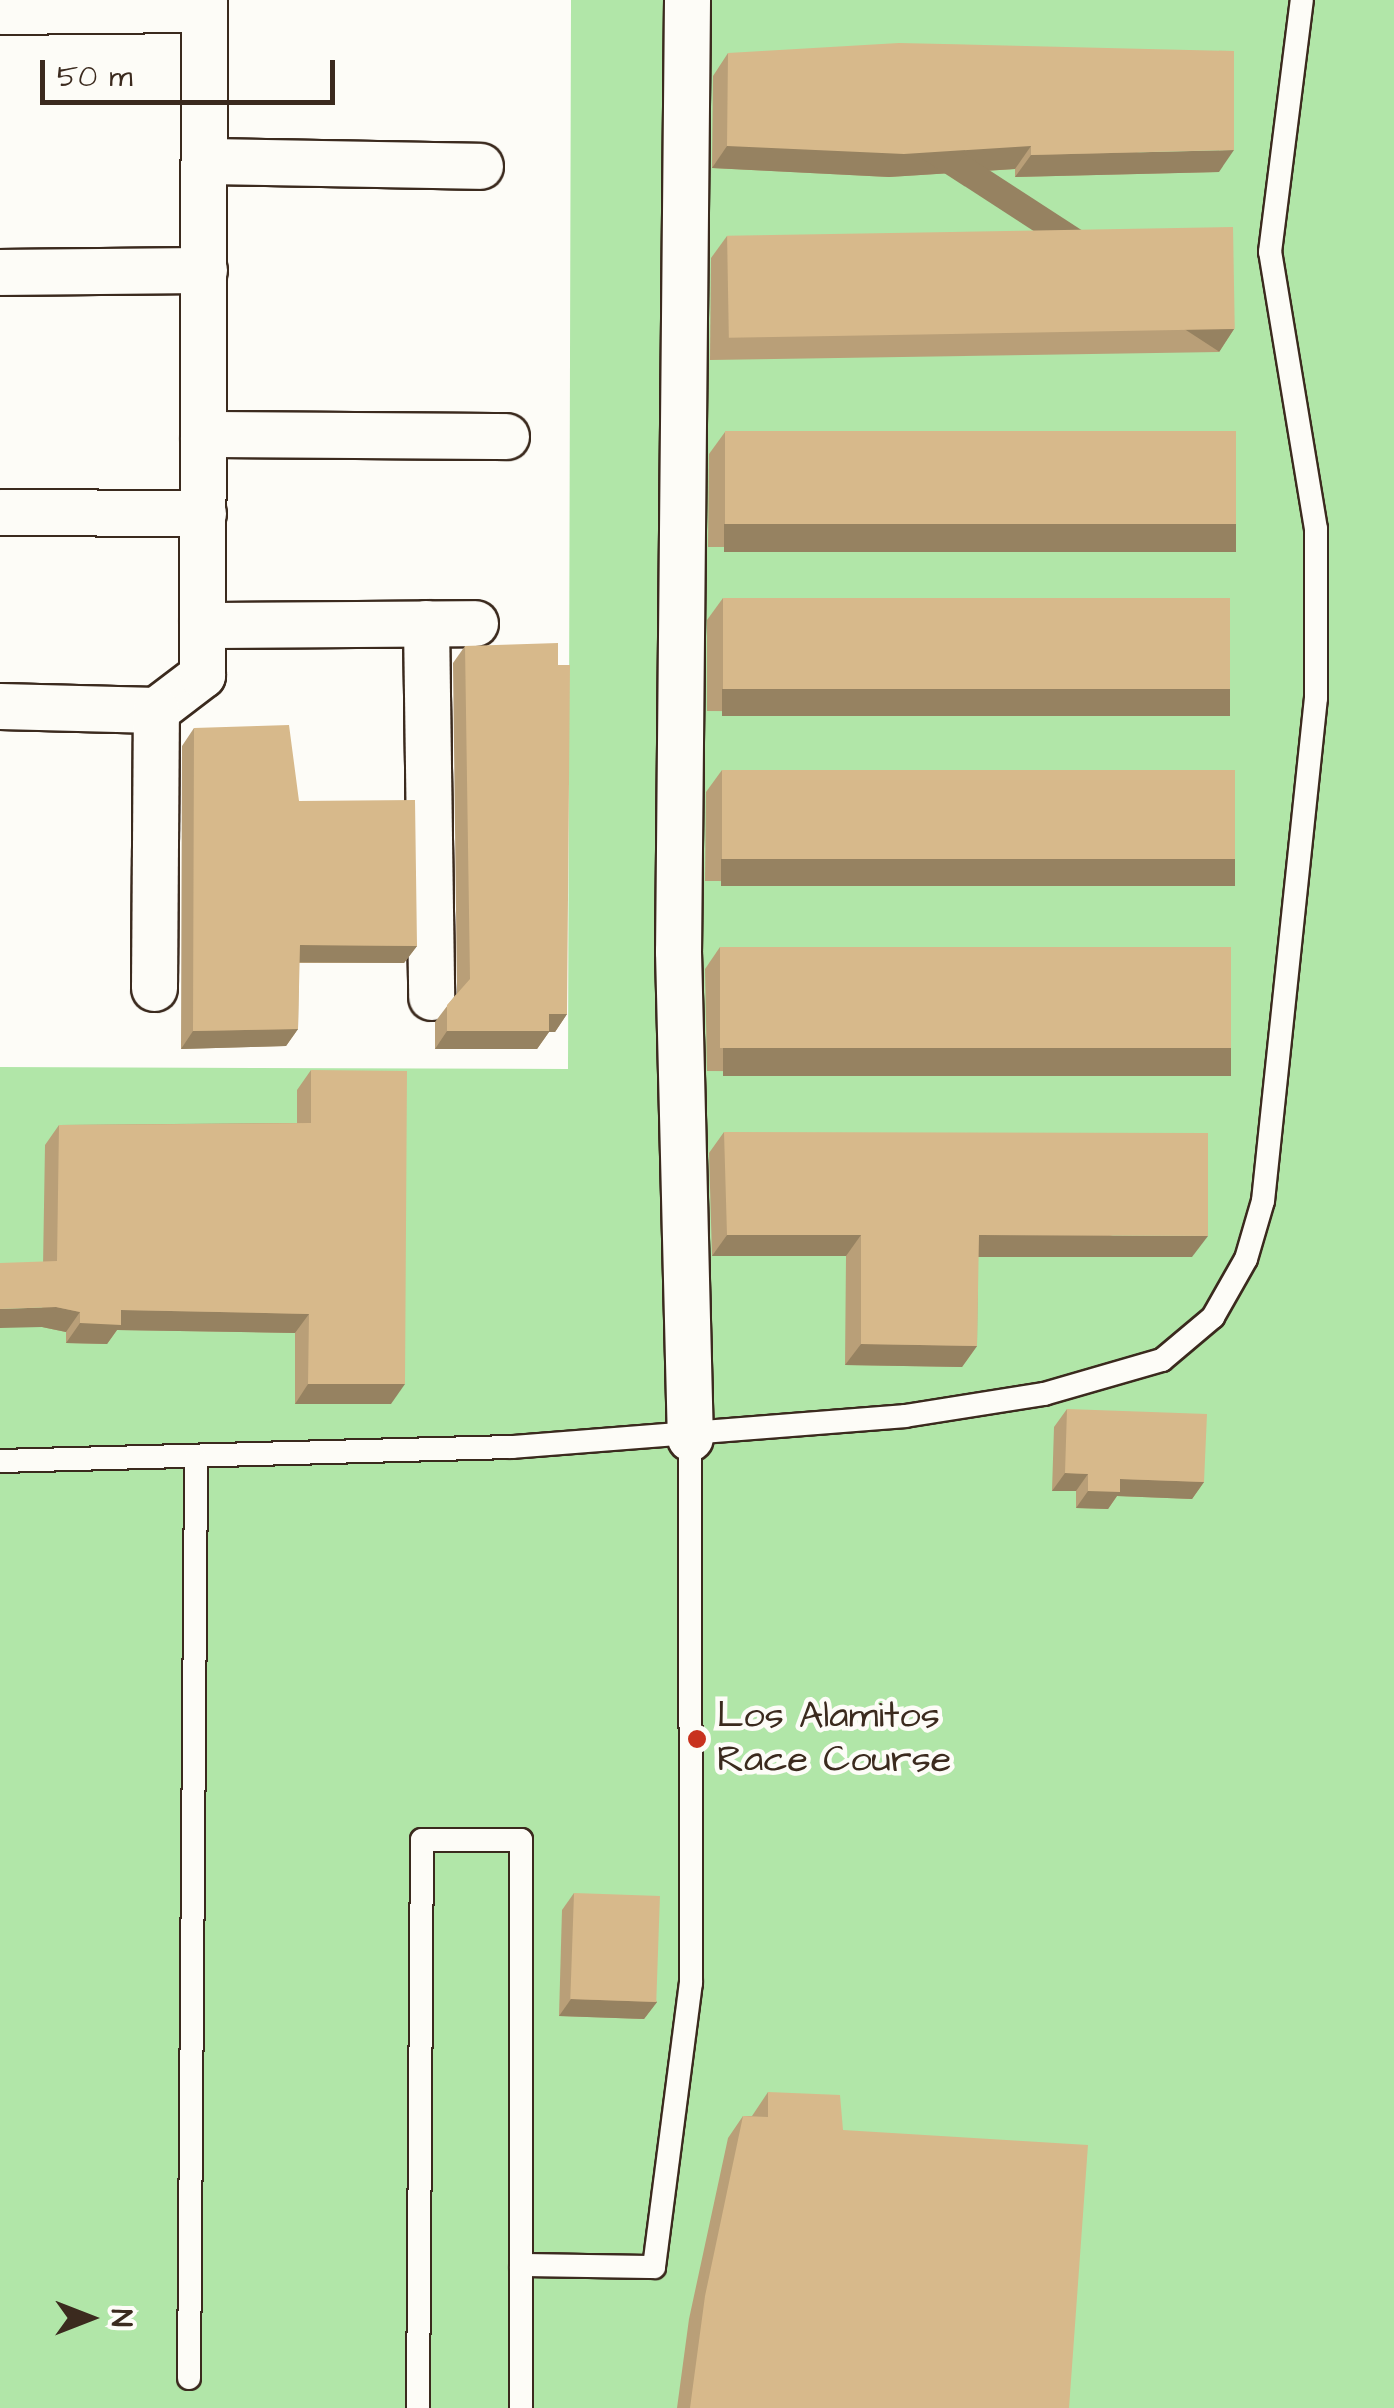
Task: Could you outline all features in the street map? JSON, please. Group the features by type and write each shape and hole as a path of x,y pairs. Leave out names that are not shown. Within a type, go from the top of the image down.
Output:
{"street":[{"path":"687,0 678,950 690,1438"},
{"path":"0,11 204,5 202,674 156,710 0,706"},
{"path":"204,161 480,166"},
{"path":"0,272 204,270"},
{"path":"203,434 506,436"},
{"path":"0,512 203,513"},
{"path":"426,623 431,996"},
{"path":"202,626 476,623"},
{"path":"154,988 156,710"}],"lane":[{"path":"0,1461 196,1459 690,1438 1044,1394 1162,1360 1213,1317 1246,1259 1279,1103 1316,698 1316,529 1270,252 1302,0"},
{"path":"521,2265 654,2267 691,1983 690,1438"},
{"path":"189,2378 196,1459"},
{"path":"418,2408 422,1840 521,1840 521,2408"}],"green space":[{"name":"Los Alamitos Race Course","path":"571,0 1394,0 1394,2408 0,2408 0,1067 568,1069"}],"building":[{"path":"899,43 1234,51 1234,150 1031,155 1031,146 904,154 727,146 728,53"},
{"path":"1233,227 1235,329 729,338 727,236"},
{"path":"725,431 1236,431 1236,524 725,524"},
{"path":"723,598 1230,598 1230,689 723,689"},
{"path":"558,643 558,665 570,665 567,1014 549,1014 549,1031 447,1031 447,1005 470,979 465,646"},
{"path":"289,725 299,801 415,800 417,946 300,945 298,1029 193,1031 194,728"},
{"path":"722,770 1235,770 1235,859 722,859"},
{"path":"720,947 1231,947 1231,1048 720,1048"},
{"path":"311,1070 407,1071 405,1384 308,1384 309,1314 121,1310 121,1325 80,1323 80,1312 56,1307 0,1309 0,1263 57,1261 59,1125 311,1123"},
{"path":"724,1132 1208,1133 1208,1236 979,1235 977,1346 861,1344 861,1235 727,1235"},
{"path":"1067,1409 1207,1414 1204,1482 1120,1479 1120,1492 1088,1491 1088,1474 1065,1473"},
{"path":"574,1893 660,1896 656,2002 570,1999"},
{"path":"768,2092 840,2095 843,2130 1088,2145 1069,2408 690,2408 705,2296 743,2116 768,2117"}],"place":[{"name":"Los Alamitos Race Course","path":"697,1739"}]}
